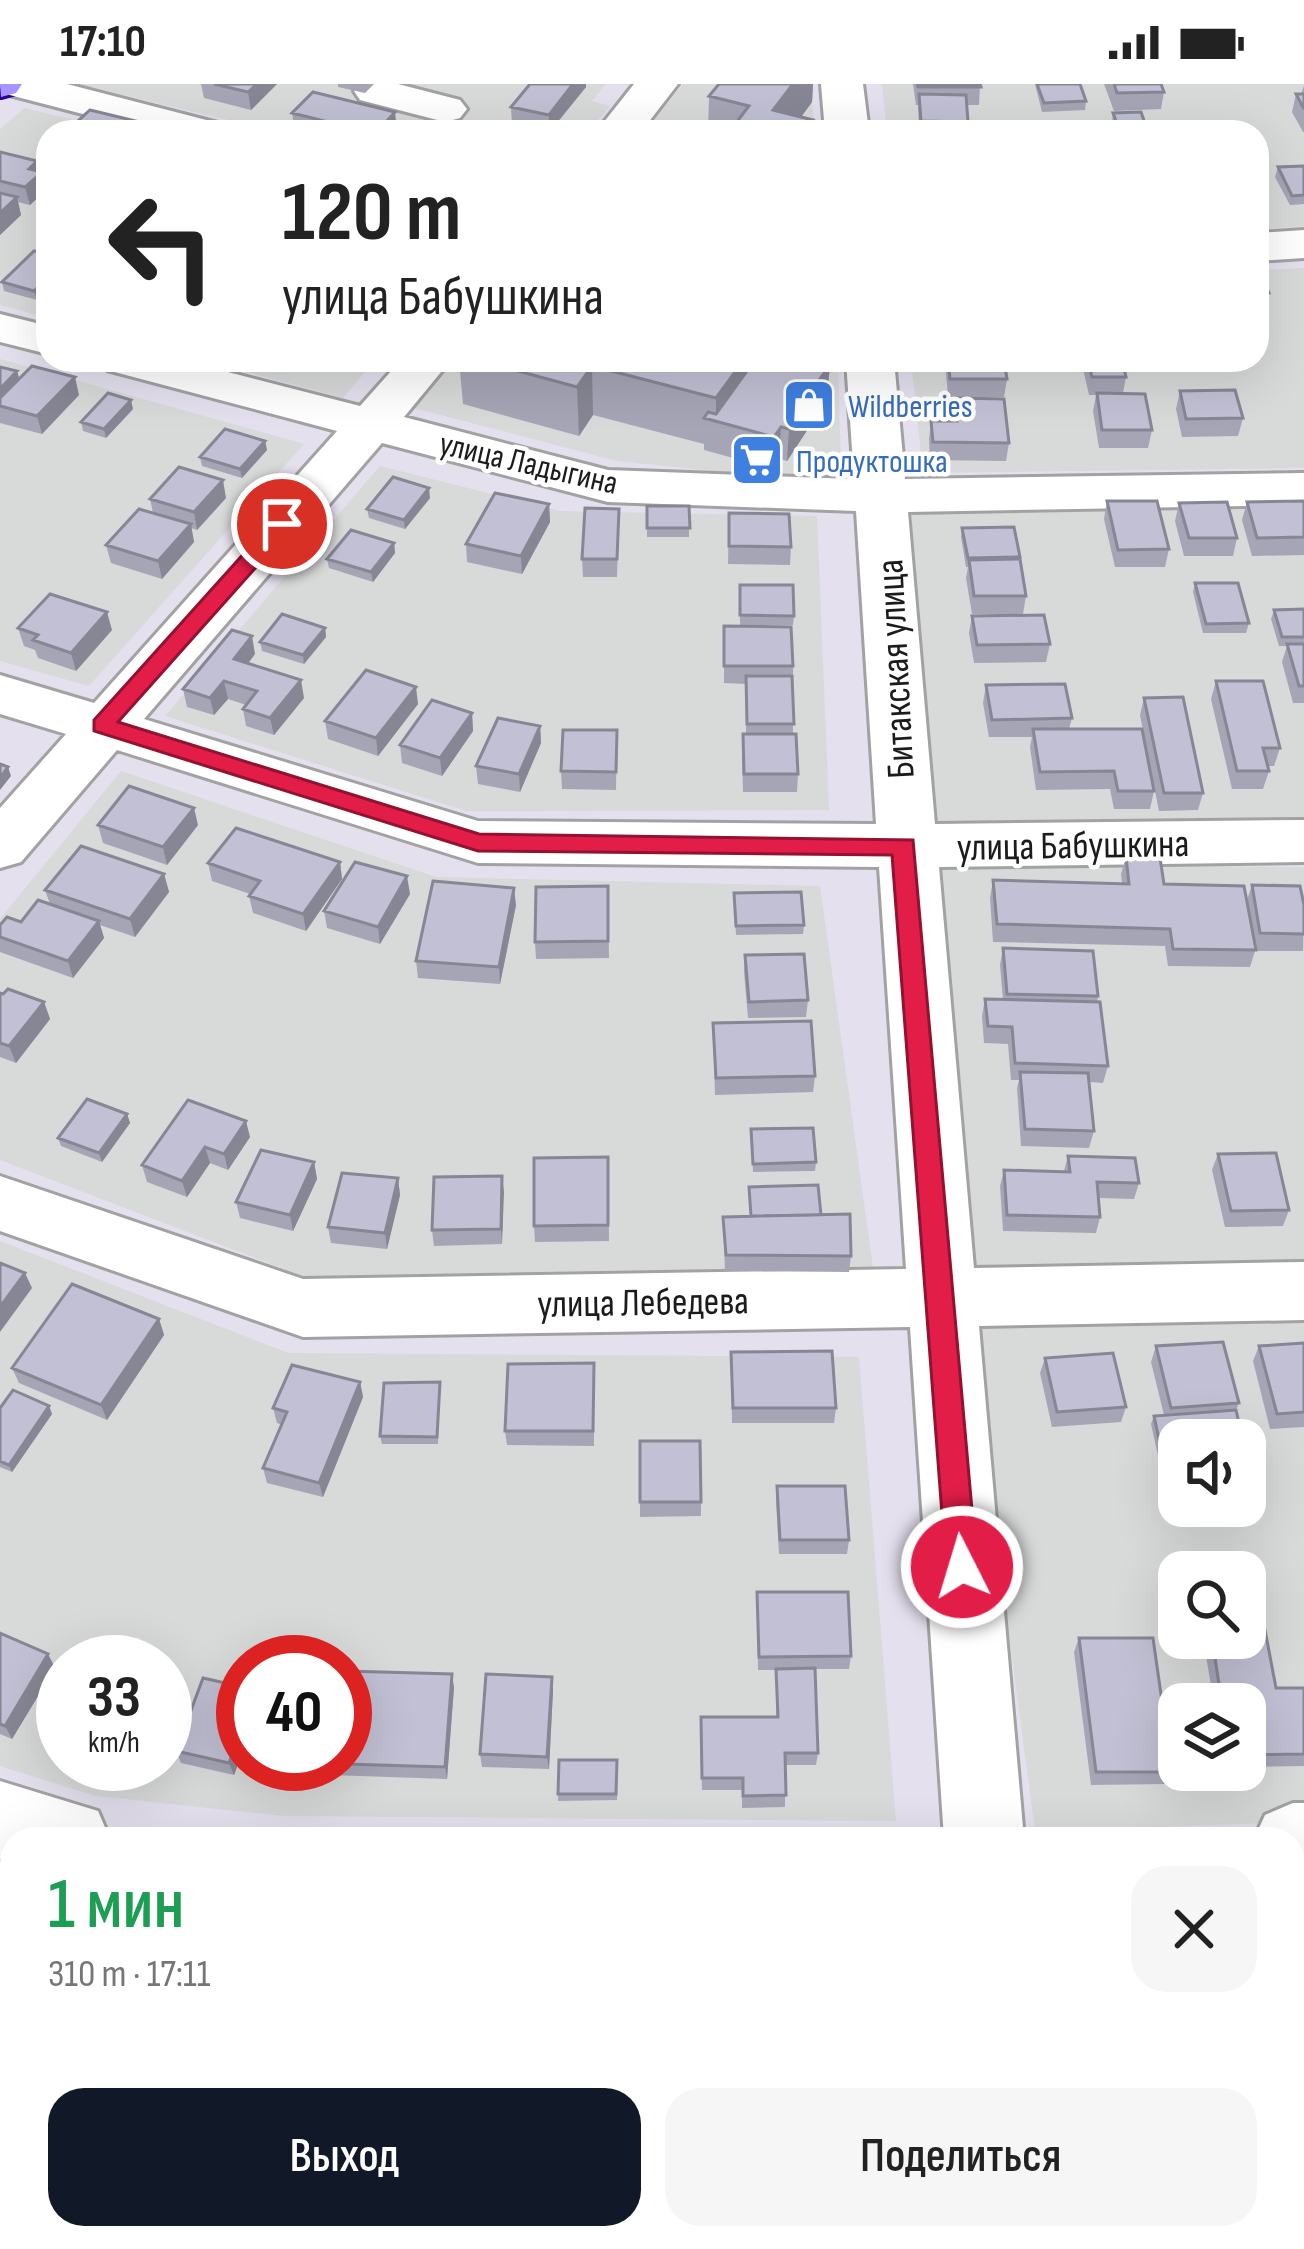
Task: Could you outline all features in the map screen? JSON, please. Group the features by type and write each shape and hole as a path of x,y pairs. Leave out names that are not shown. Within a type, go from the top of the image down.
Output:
{"street":[{"path":"17,84 156,120"},
{"path":"842,84 846,120"},
{"path":"375,91 445,108"},
{"path":"630,120 658,91"},
{"path":"1269,246 1304,244"},
{"path":"0,328 36,337"},
{"name":"улица Ладыгина","path":"171,372 608,486 884,496 1304,489"},
{"path":"0,847 417,372"},
{"name":"Битакская улица","path":"871,372 884,496 904,846 983,1827"},
{"name":"улица Бабушкина","path":"0,694 478,842 904,846 1304,841"},
{"name":"улица Лебедева","path":"0,1203 303,1308 1304,1291"}],"shaded area":[{"path":"79,84 606,84 592,101 610,106 598,120 228,120"},
{"path":"683,84 809,84 814,120 654,120"},
{"path":"882,84 1304,84 1304,226 1269,228 1269,120 886,120"},
{"path":"24,108 74,120 36,120 36,315 0,305 0,129"},
{"path":"1304,268 1304,468 923,473 912,372 1269,372 1269,269"},
{"path":"0,359 304,444 89,686 0,661"},
{"path":"248,372 365,372 343,398"},
{"path":"444,372 838,372 841,469 770,477 617,461 414,408"},
{"path":"380,466 560,511 817,516 829,810 466,811 165,716"},
{"path":"911,504 1304,505 1304,824 926,828"},
{"path":"121,771 436,877 820,886 875,1282 313,1280 0,1160 0,919"},
{"path":"926,864 1304,867 1304,1264 972,1273"},
{"path":"0,1241 288,1353 859,1357 896,1821 284,1816 79,1791 192,1791 192,1635 36,1635 36,1777 0,1766"},
{"path":"1304,1320 1304,1822 1034,1827 968,1325"}],"building":[{"path":"214,84 257,84 248,92"},
{"path":"530,84 573,84 549,115 511,107"},
{"path":"719,84 793,84 773,110 813,120 738,120 749,106 709,96"},
{"path":"980,84 981,87 918,87"},
{"path":"1037,84 1080,84 1086,101 1044,103"},
{"path":"1114,84 1161,84 1164,92 1117,93"},
{"path":"313,92 395,112 388,120 320,120 292,113"},
{"path":"919,94 966,95 968,120 921,120"},
{"path":"90,110 131,120 79,120"},
{"path":"1141,112 1144,120 1116,120 1113,113"},
{"path":"0,152 36,161 29,169 36,171 36,177 25,187 0,181"},
{"path":"1304,166 1304,195 1292,196 1278,167"},
{"path":"0,193 17,197 0,213"},
{"path":"34,251 36,251 34,291 2,282"},
{"path":"32,366 36,372 75,377 37,416 0,406 0,398"},
{"path":"0,367 17,371 0,389"},
{"path":"522,372 588,372 577,387"},
{"path":"615,372 735,372 716,398"},
{"path":"746,372 825,372 820,379 828,385 826,392 810,397 789,429 781,427 774,437 704,418 708,412 716,414"},
{"path":"949,372 1006,372 1007,379 950,379"},
{"path":"1091,372 1125,372 1126,377 1092,377"},
{"path":"1235,390 1243,418 1186,419 1180,391"},
{"path":"108,393 131,400 104,429 81,422"},
{"path":"1097,393 1145,394 1152,430 1102,430"},
{"path":"954,398 1004,399 1009,443 933,442 931,421 957,421"},
{"path":"225,429 265,441 240,469 200,457"},
{"path":"179,467 223,480 194,512 150,499"},
{"path":"393,477 429,488 404,520 367,509"},
{"path":"495,493 549,504 521,556 466,544"},
{"path":"1107,501 1157,501 1169,549 1118,550"},
{"path":"1304,501 1304,537 1257,538 1247,502"},
{"path":"1227,502 1237,538 1189,538 1179,503"},
{"path":"647,506 689,506 690,528 647,528"},
{"path":"585,508 619,509 617,559 582,559"},
{"path":"139,509 191,524 158,561 106,545"},
{"path":"729,513 789,514 791,547 729,546"},
{"path":"1014,527 1020,557 968,558 962,528"},
{"path":"351,530 394,543 371,572 327,559"},
{"path":"1020,559 1026,596 974,596 969,560"},
{"path":"1195,583 1238,583 1249,623 1206,624"},
{"path":"740,585 793,585 794,616 740,615"},
{"path":"50,594 107,612 71,653 33,640 38,635 18,628"},
{"path":"1304,609 1304,637 1282,637 1274,610"},
{"path":"282,614 325,628 303,655 260,642"},
{"path":"1044,615 1050,644 977,645 972,616"},
{"path":"724,626 791,627 793,666 724,666"},
{"path":"232,630 252,636 234,659 301,680 270,718 243,709 257,691 224,681 210,698 183,689"},
{"path":"1287,644 1304,644 1304,686 1299,686"},
{"path":"366,670 416,687 376,738 325,721"},
{"path":"746,676 792,676 794,724 747,724"},
{"path":"1216,681 1263,681 1280,748 1263,748 1269,771 1237,771"},
{"path":"1065,684 1072,718 992,720 986,685"},
{"path":"1183,697 1203,793 1164,793 1144,698"},
{"path":"432,700 472,713 440,758 400,745"},
{"path":"498,718 540,726 519,774 476,766"},
{"path":"1033,729 1142,729 1154,791 1118,791 1114,771 1040,772"},
{"path":"563,730 617,730 616,772 561,771"},
{"path":"743,734 796,734 798,774 744,774"},
{"path":"129,786 194,808 163,847 98,825"},
{"path":"236,828 340,862 303,914 249,896 260,881 208,863"},
{"path":"81,846 164,874 130,919 45,890"},
{"path":"1126,857 1160,858 1164,884 1244,886 1256,950 1173,949 1170,929 997,924 993,880 1129,884"},
{"path":"355,862 407,876 378,927 324,911"},
{"path":"433,881 514,888 499,967 416,961"},
{"path":"1252,885 1300,886 1304,934 1260,933"},
{"path":"608,886 608,941 535,942 536,887"},
{"path":"801,892 804,925 736,926 734,893"},
{"path":"38,900 99,921 68,961 0,937 0,925 7,917 21,922"},
{"path":"1003,948 1093,951 1098,996 1007,994"},
{"path":"804,954 808,1000 749,1002 745,955"},
{"path":"8,989 44,1002 9,1046 0,1043 0,993"},
{"path":"985,999 1100,1002 1108,1066 1015,1063 1012,1027 988,1026"},
{"path":"811,1021 815,1076 716,1078 713,1023"},
{"path":"1020,1072 1088,1073 1094,1131 1025,1129"},
{"path":"87,1099 127,1114 99,1153 58,1138"},
{"path":"188,1100 246,1121 224,1154 205,1147 182,1181 142,1165"},
{"path":"813,1128 816,1162 753,1164 751,1129"},
{"path":"261,1150 314,1162 290,1215 236,1202"},
{"path":"1276,1153 1289,1210 1231,1211 1218,1154"},
{"path":"1068,1156 1135,1158 1139,1183 1097,1182 1100,1217 1007,1215 1004,1170 1070,1172"},
{"path":"608,1157 608,1225 534,1226 534,1158"},
{"path":"342,1173 398,1178 385,1233 328,1227"},
{"path":"502,1176 501,1229 432,1230 434,1177"},
{"path":"818,1185 821,1215 751,1216 749,1187"},
{"path":"850,1214 851,1256 726,1255 723,1217"},
{"path":"0,1263 25,1273 0,1307"},
{"path":"72,1284 159,1319 101,1405 12,1368"},
{"path":"1223,1342 1239,1403 1171,1408 1156,1346"},
{"path":"1304,1343 1304,1412 1277,1414 1259,1346"},
{"path":"832,1351 836,1408 733,1408 731,1352"},
{"path":"1113,1353 1126,1407 1057,1412 1045,1358"},
{"path":"594,1363 593,1431 505,1431 508,1364"},
{"path":"292,1365 360,1382 319,1483 263,1468 287,1412 273,1408"},
{"path":"440,1382 437,1437 380,1436 384,1383"},
{"path":"13,1390 49,1406 9,1465 0,1461 0,1408"},
{"path":"1236,1410 1238,1419 1158,1419 1158,1434 1154,1416"},
{"path":"640,1441 700,1441 701,1502 640,1502"},
{"path":"777,1486 845,1486 849,1540 780,1540"},
{"path":"757,1592 848,1592 851,1656 759,1657"},
{"path":"0,1633 36,1649 36,1674 5,1726 0,1724"},
{"path":"1266,1635 1276,1688 1304,1688 1304,1754 1266,1755 1266,1683 1219,1683 1215,1659 1266,1659"},
{"path":"1079,1638 1153,1638 1159,1683 1158,1772 1096,1772"},
{"path":"815,1668 818,1753 785,1753 786,1795 743,1796 743,1778 702,1778 701,1717 778,1717 776,1669"},
{"path":"372,1672 452,1674 445,1767 372,1765"},
{"path":"486,1674 552,1677 547,1757 480,1754"},
{"path":"203,1678 216,1681 216,1760 192,1755 192,1708"},
{"path":"559,1760 617,1760 616,1794 558,1794"}],"place":[{"name":"Wildberries","path":"809,405"},
{"name":"Продуктошка","path":"757,460"}],"route":[{"path":"282,524 102,726 478,842 904,846 962,1567"}]}
